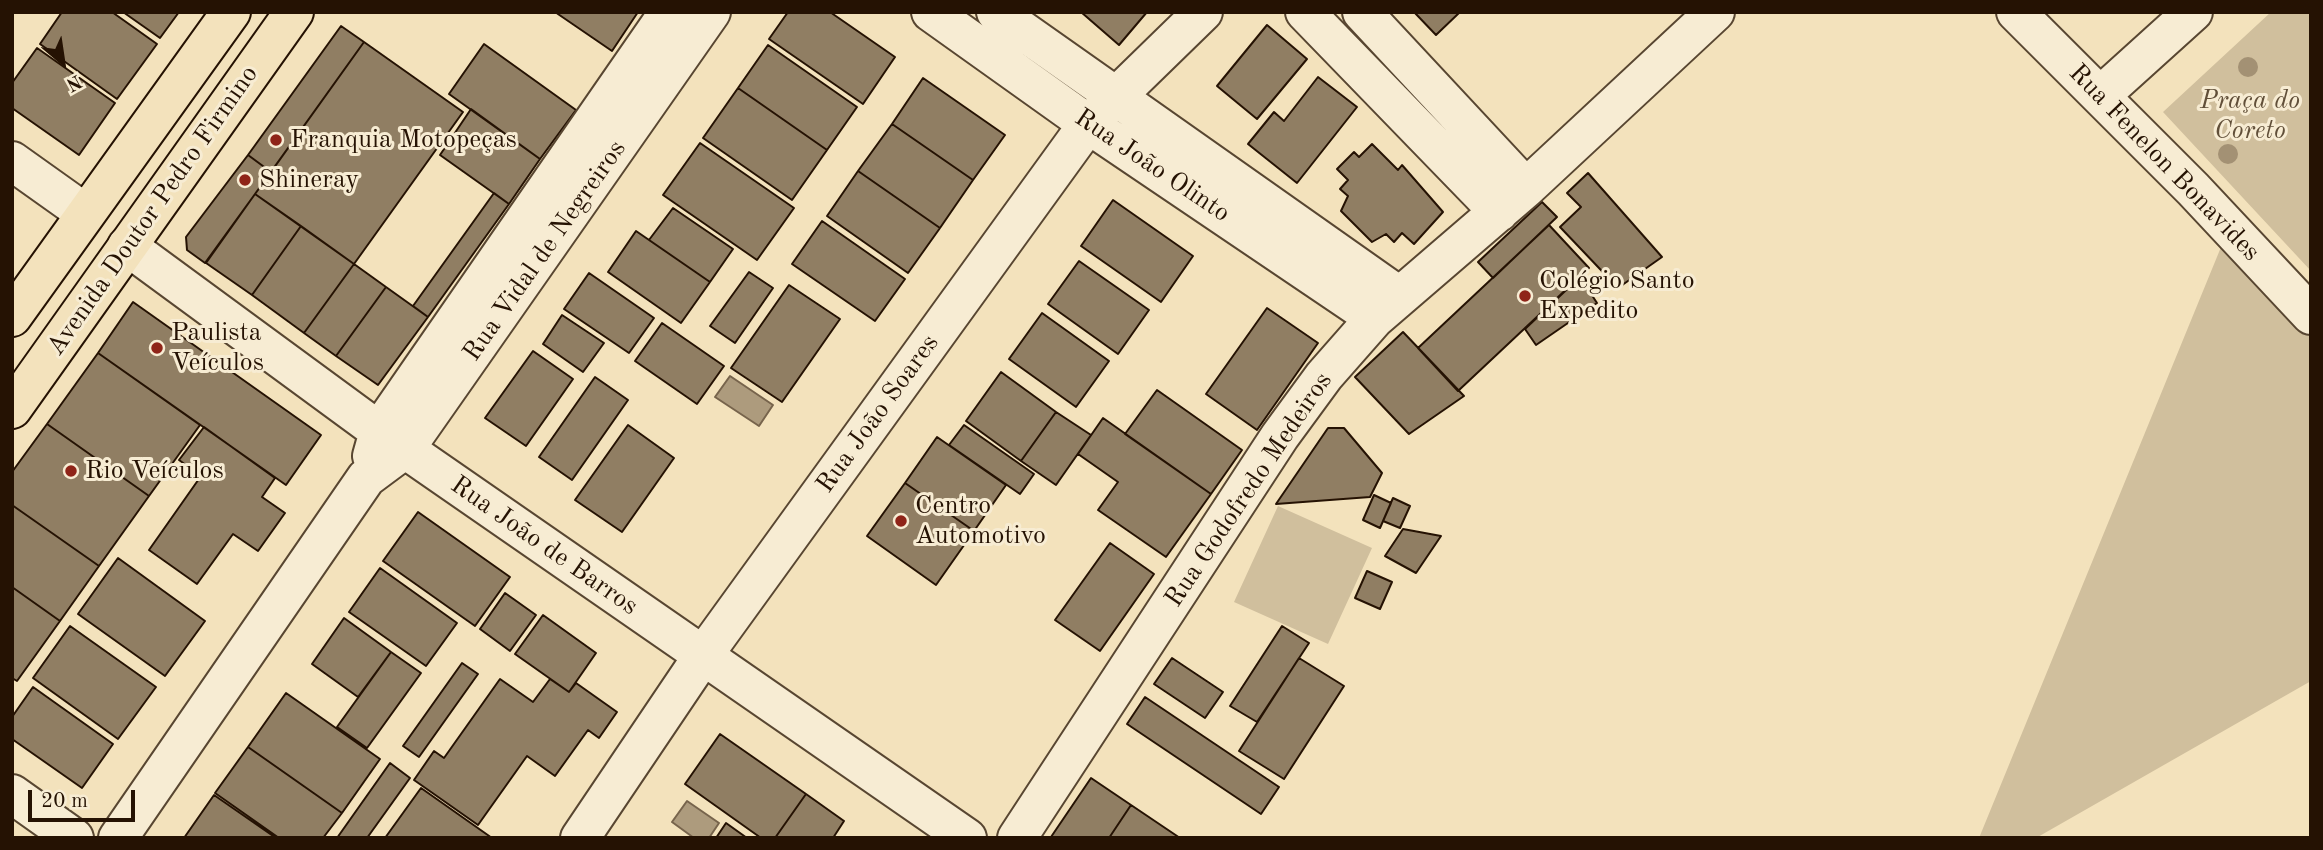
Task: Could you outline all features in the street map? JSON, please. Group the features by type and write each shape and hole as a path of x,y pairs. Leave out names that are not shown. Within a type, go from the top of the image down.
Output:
{"main road":[{"name":"Avenida Doutor Pedro Firmino","path":"12,317 231,12"},
{"name":"Avenida Doutor Pedro Firmino","path":"12,410 294,12"}],"street":[{"name":"Rua Vidal de Negreiros","path":"118,838 392,440 668,12"},
{"name":"Rua Vidal de Negreiros","path":"392,440 712,12"},
{"name":"Rua João Olinto","path":"931,12 1100,110 1387,307"},
{"name":"Rua João Olinto","path":"996,12 1100,110"},
{"name":"Rua João Soares","path":"580,838 702,657 1100,110 1203,12"},
{"path":"1305,12 1513,200"},
{"path":"1362,12 1513,200"},
{"name":"Rua Godofredo Medeiros","path":"1017,838 1030,822 1280,436 1324,376 1387,307 1513,200 1714,12"},
{"name":"Rua Fenelon Bonavides","path":"2016,12 2204,201 2311,315"},
{"path":"2100,96 2193,12"},
{"path":"12,162 85,214"},
{"name":"Rua João de Barros","path":"127,246 392,440 967,838"},
{"path":"12,794 74,838"}],"green space":[{"name":"Praça do Coreto","path":"2271,12 2311,12 2311,271 2163,112"},
{"path":"2228,230 2311,336 2311,681 2036,838 1979,838"},
{"path":"1278,506 1372,548 1328,644 1234,602"}],"shaded area":[{"path":"730,376 773,405 759,426 715,397"},
{"path":"687,801 719,823 709,838 694,838 672,822"}],"building":[{"path":"62,12 112,12 157,44 117,99 40,44"},
{"path":"123,12 179,12 160,38"},
{"path":"555,12 638,12 612,51"},
{"path":"788,12 830,12 895,57 863,104 769,39"},
{"path":"1081,12 1147,12 1119,45"},
{"path":"1414,12 1460,12 1436,35"},
{"path":"1267,25 1307,59 1257,119 1217,86"},
{"path":"341,26 364,42 271,172 248,155"},
{"path":"364,42 463,112 354,264 255,194"},
{"path":"484,44 576,110 540,159 449,94"},
{"path":"768,45 857,107 827,150 738,88"},
{"path":"37,48 115,103 79,155 12,108 12,83"},
{"path":"1318,77 1357,107 1297,183 1248,144 1274,112 1284,121"},
{"path":"923,78 1005,135 973,180 892,124"},
{"path":"738,88 827,150 792,200 703,138"},
{"path":"471,109 540,159 509,204 440,155"},
{"path":"892,124 973,180 940,228 858,171"},
{"path":"700,143 794,208 757,260 663,195"},
{"path":"1372,144 1398,170 1402,165 1443,212 1414,244 1402,233 1394,242 1386,234 1372,242 1341,211 1348,196 1340,189 1348,180 1337,169 1354,152 1359,157"},
{"path":"248,155 271,172 205,263 187,250 186,237"},
{"path":"858,171 940,228 908,273 827,216"},
{"path":"1588,173 1662,257 1618,288 1560,227 1581,207 1567,193"},
{"path":"494,193 509,204 428,317 413,306"},
{"path":"255,194 301,226 252,295 206,263"},
{"path":"1113,200 1193,256 1161,302 1081,246"},
{"path":"1542,202 1557,217 1493,278 1478,262"},
{"path":"673,208 733,249 710,282 649,240"},
{"path":"822,221 905,279 875,321 792,264"},
{"path":"1549,225 1589,268 1458,391 1418,348"},
{"path":"301,226 354,264 304,333 252,295"},
{"path":"636,231 710,282 681,323 608,272"},
{"path":"1079,261 1149,310 1118,354 1048,304"},
{"path":"354,264 386,287 336,356 304,333"},
{"path":"749,272 773,288 735,343 710,326"},
{"path":"589,273 654,318 629,353 564,309"},
{"path":"1580,277 1597,303 1536,345 1525,329"},
{"path":"789,285 840,319 782,402 731,368"},
{"path":"386,287 428,317 378,385 336,356"},
{"path":"133,302 321,435 286,485 98,353"},
{"path":"1267,308 1318,343 1257,430 1206,394"},
{"path":"1042,313 1109,361 1076,407 1009,359"},
{"path":"562,315 604,343 583,372 543,344"},
{"path":"662,323 724,366 697,404 635,361"},
{"path":"1403,332 1464,396 1409,434 1355,377"},
{"path":"533,351 573,379 526,446 485,418"},
{"path":"98,353 200,425 149,496 47,424"},
{"path":"1001,372 1056,412 1021,461 966,421"},
{"path":"595,377 628,400 572,480 539,457"},
{"path":"1157,390 1242,450 1211,494 1125,434"},
{"path":"1056,412 1091,435 1056,485 1021,461"},
{"path":"1103,418 1211,494 1166,557 1098,510 1118,482 1078,454"},
{"path":"47,424 149,496 99,566 12,505 12,472"},
{"path":"628,425 674,458 622,532 575,500"},
{"path":"964,425 1034,474 1020,494 949,445"},
{"path":"204,427 275,478 262,497 285,513 258,551 233,534 197,584 149,550 201,476 179,460"},
{"path":"1328,428 1344,428 1382,473 1370,497 1276,504"},
{"path":"937,437 1006,485 974,531 905,483"},
{"path":"905,483 974,531 936,585 867,536"},
{"path":"1374,495 1391,503 1380,528 1363,520"},
{"path":"1393,498 1410,506 1400,528 1383,521"},
{"path":"12,505 99,566 60,621 12,587"},
{"path":"418,512 510,577 475,626 383,561"},
{"path":"1403,529 1441,536 1416,573 1385,556"},
{"path":"1110,543 1154,574 1100,651 1055,620"},
{"path":"118,558 205,621 165,676 78,614"},
{"path":"380,568 457,623 426,666 349,612"},
{"path":"1367,571 1392,582 1380,609 1355,598"},
{"path":"12,587 60,621 17,681 12,678"},
{"path":"505,593 536,615 510,651 480,629"},
{"path":"543,615 596,653 569,692 515,654"},
{"path":"344,618 391,652 358,697 312,664"},
{"path":"70,626 156,687 118,739 33,678"},
{"path":"1282,626 1309,643 1257,722 1230,706"},
{"path":"391,652 421,673 367,748 337,727"},
{"path":"1172,658 1223,692 1205,718 1154,684"},
{"path":"1299,658 1344,686 1284,779 1239,751"},
{"path":"462,663 478,674 419,757 403,746"},
{"path":"500,679 533,702 550,679 569,692 576,683 617,712 599,738 588,730 555,776 527,756 478,825 414,780 434,751 444,758"},
{"path":"33,687 113,744 82,788 12,739 12,717"},
{"path":"286,693 380,759 342,813 248,747"},
{"path":"1145,697 1279,787 1261,814 1127,724"},
{"path":"720,734 806,794 775,838 761,838 685,784"},
{"path":"248,747 342,813 323,838 279,838 215,793"},
{"path":"390,763 410,778 367,838 337,838"},
{"path":"1091,778 1131,805 1109,838 1051,837"},
{"path":"421,788 492,838 385,838"},
{"path":"806,794 844,821 833,838 775,838"},
{"path":"214,795 276,838 184,838"},
{"path":"1131,805 1180,838 1109,838"},
{"path":"726,823 747,838 716,838"}],"place":[{"name":"Franquia Motopeças","path":"276,140"},
{"name":"Shineray","path":"245,180"},
{"name":"Colégio Santo Expedito","path":"1525,296"},
{"name":"Paulista Veículos","path":"157,348"},
{"name":"Rio Veículos","path":"71,471"},
{"name":"Centro Automotivo","path":"901,521"}]}
